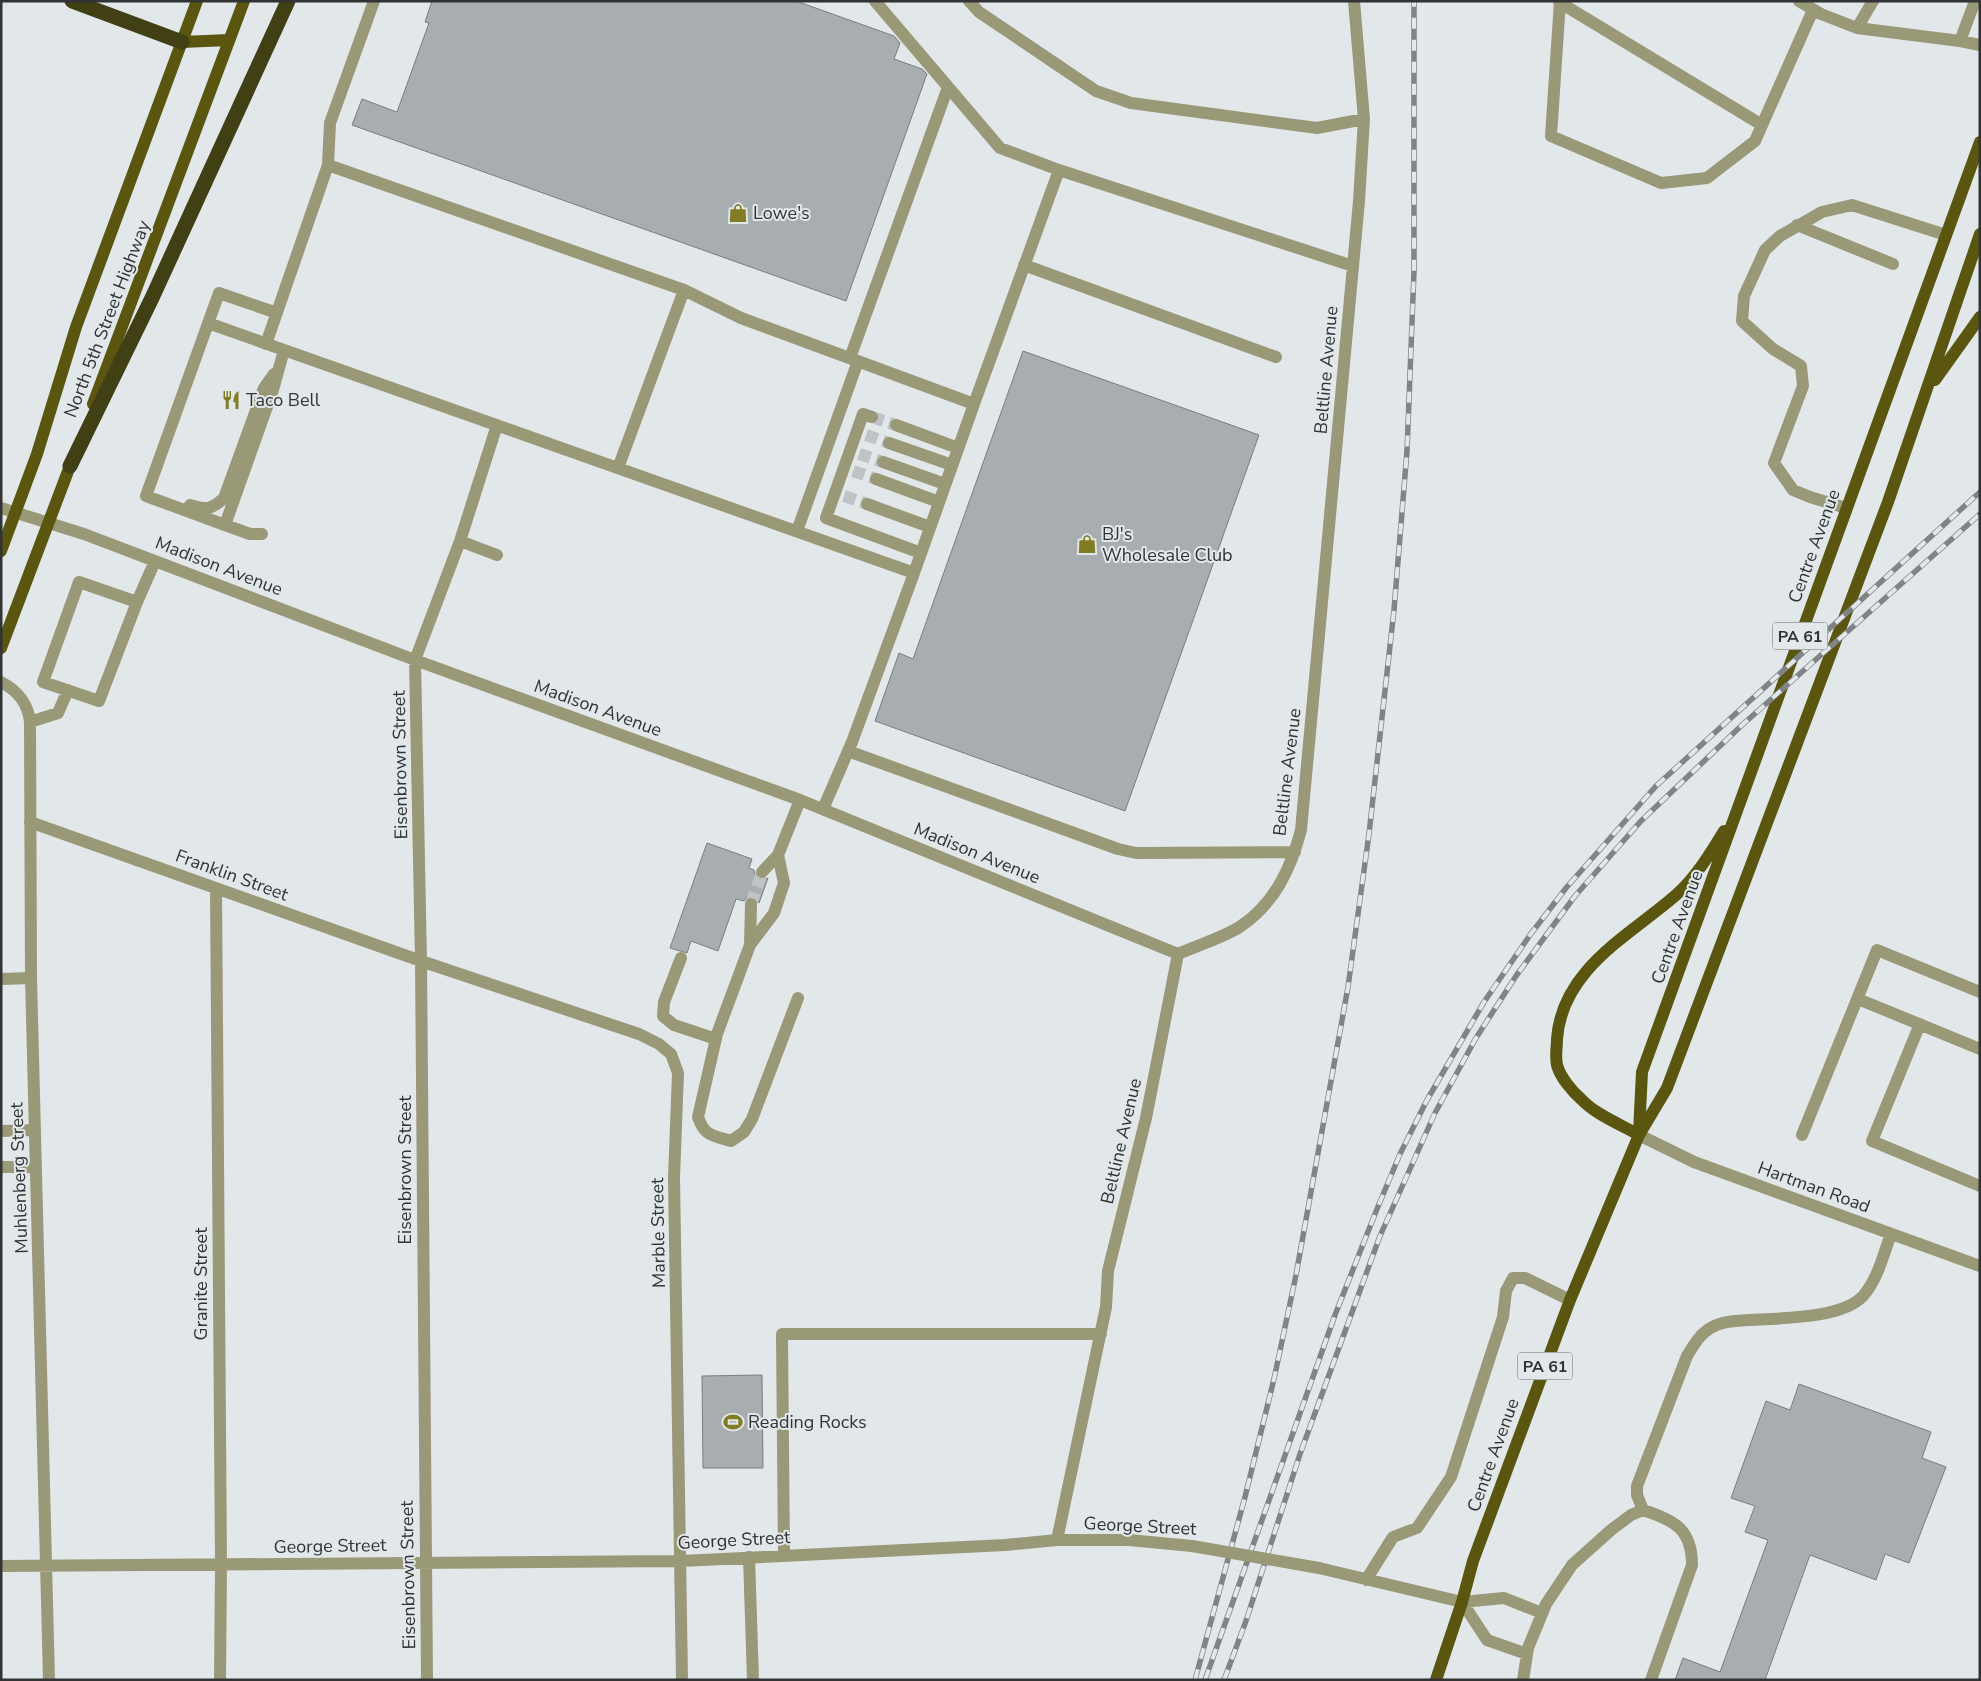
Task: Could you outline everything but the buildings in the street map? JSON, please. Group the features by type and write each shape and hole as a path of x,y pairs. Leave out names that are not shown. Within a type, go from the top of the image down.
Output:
{"highway":[{"path":"72,1 182,42"},
{"path":"70,466 152,298 288,1"}],"main road":[{"name":"North 5th Street Highway","path":"1,551 16,513 76,326 197,1"},
{"name":"North 5th Street Highway","path":"1,648 244,1"},
{"path":"182,42 229,40"},
{"name":"Centre Avenue","path":"1639,1134 1642,1072 1980,142"},
{"name":"Centre Avenue","path":"1436,1680 1462,1602 1473,1561 1570,1300 1639,1134 1667,1088 1888,502 1980,234"},
{"path":"1926,392 1965,335 1980,317"},
{"path":"1639,1134 1590,1108 1580,1099 1563,1077 1557,1065 1556,1050 1564,1007 1571,990 1592,963 1691,880 1718,842 1739,806"}],"street":[{"path":"266,344 328,165 330,123 374,1"},
{"path":"875,1 1000,148 1058,170 1353,266"},
{"path":"968,1 979,12 1096,91 1131,103 1317,128 1364,119"},
{"name":"Beltline Avenue","path":"1057,1540 1106,1307 1108,1271 1146,1118 1178,954 1241,926 1266,904 1284,878 1295,852 1300,830 1353,266 1364,119 1354,1"},
{"path":"1799,1 1813,10 1857,28 1980,45"},
{"path":"1857,28 1873,1"},
{"path":"1960,41 1975,1"},
{"path":"1762,125 1560,2 1551,136 1660,183 1707,178 1755,141 1813,10"},
{"path":"797,531 948,87"},
{"path":"328,165 684,290 741,318 974,404"},
{"path":"824,809 914,573 1058,170"},
{"path":"1846,508 1792,490 1774,463 1803,386 1801,366 1773,349 1742,322 1744,296 1765,250 1780,236 1822,212 1852,205 1946,234"},
{"path":"1797,225 1893,264"},
{"path":"1024,265 1276,357"},
{"path":"618,468 684,290"},
{"path":"262,534 250,534 146,496 219,293 277,313"},
{"path":"208,323 914,573"},
{"path":"225,525 273,390 278,366 284,350"},
{"path":"164,503 175,499 203,509 215,507 224,498 264,388 278,366"},
{"path":"872,417 863,414 861,433 849,470 826,518 921,553"},
{"path":"415,660 460,541 497,425"},
{"path":"896,425 958,448"},
{"path":"889,443 952,465"},
{"path":"883,462 945,484"},
{"path":"817,476 839,490"},
{"path":"876,480 939,502"},
{"path":"867,504 930,527"},
{"name":"Madison Avenue","path":"1,508 84,534 415,660 824,809 1178,954"},
{"path":"460,541 497,555"},
{"path":"137,602 79,582 43,682 99,701 137,602 156,561"},
{"name":"Eisenbrown Street","path":"415,660 421,962 427,1680"},
{"name":"Muhlenberg Street","path":"1,682 14,690 22,699 29,710 30,722 31,978 48,1566 49,1680"},
{"path":"30,722 58,713 68,690"},
{"path":"848,750 1118,849 1136,853 1295,852"},
{"path":"762,872 778,855 800,800"},
{"name":"Franklin Street","path":"30,822 421,962"},
{"path":"778,855 784,883 774,913 750,945 716,1039 698,1117 702,1129 708,1134 732,1141 744,1132 752,1119 798,998"},
{"name":"Granite Street","path":"216,888 222,1565 220,1680"},
{"path":"750,945 751,904"},
{"path":"1802,1135 1878,950 1980,992"},
{"path":"681,958 664,1002 664,1016 674,1024 716,1039"},
{"name":"Marble Street","path":"421,962 639,1034 659,1044 671,1054 678,1073 674,1178 682,1680"},
{"path":"1,979 31,978"},
{"path":"1858,999 1980,1049"},
{"path":"1920,1024 1872,1141 1980,1186"},
{"path":"1,1131 35,1130"},
{"name":"Hartman Road","path":"1639,1134 1694,1162 1980,1266"},
{"path":"1,1167 36,1167"},
{"path":"1643,1510 1637,1495 1637,1486 1687,1356 1706,1331 1725,1322 1828,1313 1844,1308 1862,1298 1873,1283 1891,1234"},
{"path":"1366,1580 1393,1537 1417,1528 1450,1477 1503,1317 1506,1291 1513,1278 1525,1278 1570,1300"},
{"path":"784,1556 782,1334 1100,1334"},
{"path":"1522,1680 1527,1654 1542,1613 1572,1565 1611,1530 1631,1515 1643,1510 1675,1523 1686,1536 1692,1550 1692,1565 1651,1680"},
{"name":"George Street","path":"1,1566 681,1560 1005,1545 1057,1540 1129,1540 1192,1546 1319,1568 1462,1602 1504,1598 1542,1613"},
{"path":"749,1557 753,1680"},
{"path":"1462,1602 1487,1640 1527,1654"}],"tunnel":[{"path":"872,417 896,425"},
{"path":"866,435 889,443"},
{"path":"859,454 883,462"},
{"path":"853,471 876,479"},
{"path":"844,496 867,504"},
{"path":"751,904 762,872"}],"railway":[{"path":"1195,1680 1245,1497 1274,1379 1296,1275 1348,987 1369,834 1394,610 1407,451 1414,271 1414,1"},
{"path":"1205,1680 1335,1315 1377,1209 1400,1154 1427,1100 1484,1002 1530,935 1566,888 1656,786 1980,492"},
{"path":"1224,1680 1246,1621 1300,1454 1380,1236 1435,1113 1476,1038 1516,976 1575,896 1641,821 1741,726 1980,514"}],"place":[{"name":"Lowe's","path":"738,213"},
{"name":"Taco Bell","path":"231,400"},
{"name":"BJ's Wholesale Club","path":"1087,544"},
{"name":"Reading Rocks","path":"733,1422"}]}
